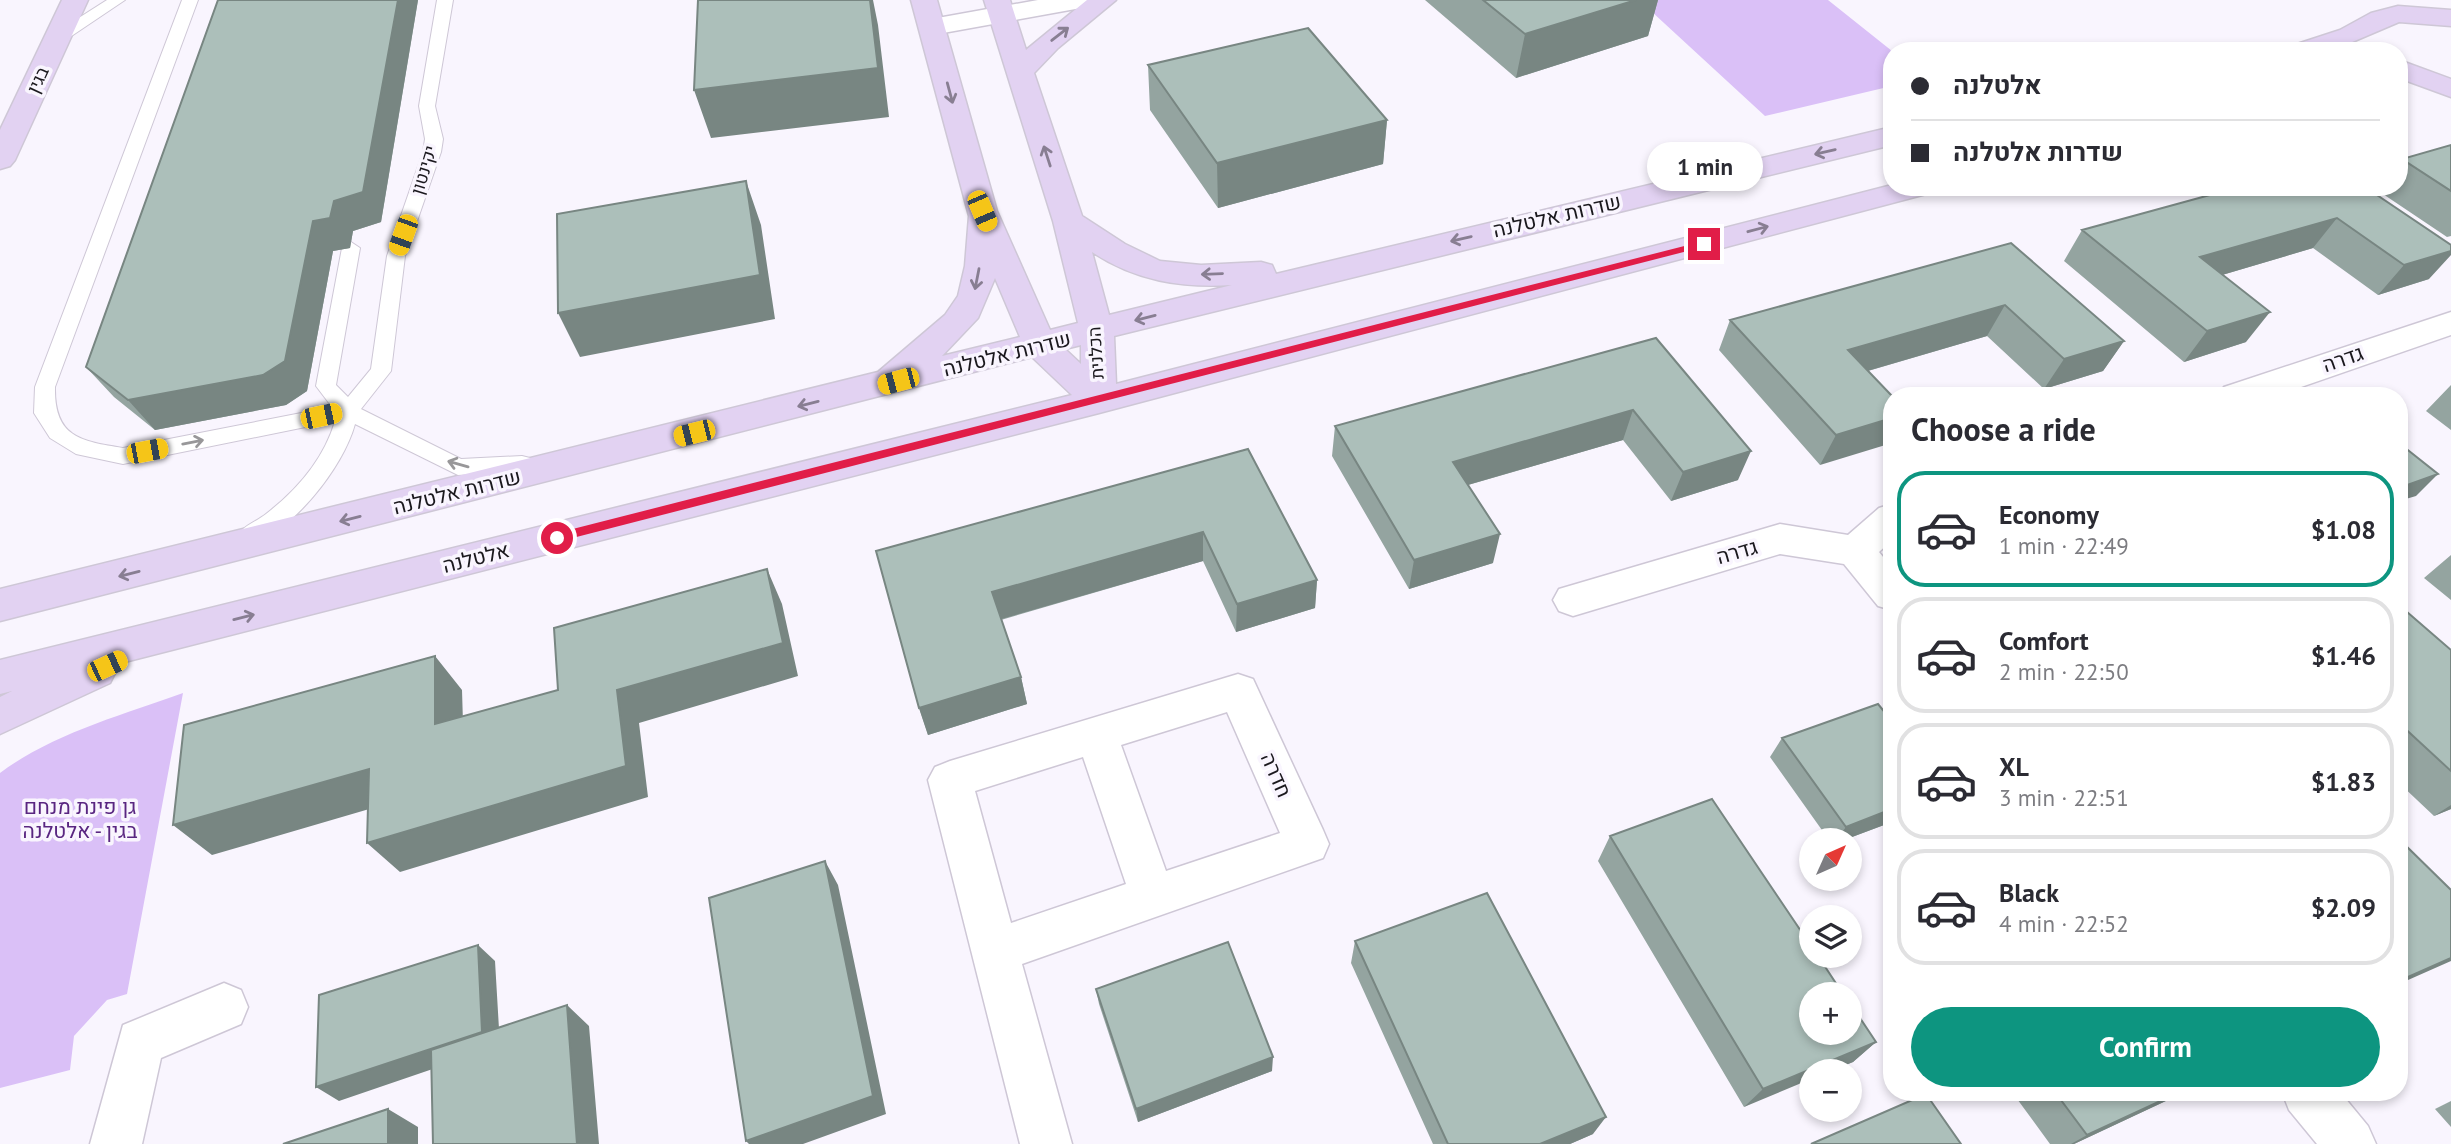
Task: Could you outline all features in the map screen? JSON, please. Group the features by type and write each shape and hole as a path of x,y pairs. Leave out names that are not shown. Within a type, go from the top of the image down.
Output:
{"main road":[{"name":"בגין","path":"0,160 75,0"},
{"name":"הכלנית","path":"924,0 982,211 1040,345 1099,401"},
{"path":"1020,72 1049,42 1103,0"},
{"name":"הכלנית","path":"999,7 1068,221 1097,331 1099,401"},
{"path":"2356,42 2373,39 2380,19 2398,14 2450,18"},
{"path":"2408,72 2447,88"},
{"path":"2408,85 2447,88"},
{"name":"שדרות אלטלנה","path":"0,606 1353,265 1883,138"},
{"path":"1099,401 1885,196"},
{"path":"874,387 924,355 962,316 979,280 982,211"},
{"path":"1068,221 1114,252 1143,266 1162,271 1197,274 1255,273 1353,265"},
{"name":"אלטלנה","path":"178,634 1099,401"},
{"path":"0,677 178,634"},
{"path":"0,716 178,634"}],"street":[{"path":"932,27 999,7 1081,0"},
{"name":"גדרה","path":"2263,387 2451,323"},
{"path":"1883,526 1855,551 1883,584"},
{"name":"גדרה","path":"1573,600 1780,539 1855,551"},
{"name":"חדרה","path":"997,950 1307,844 1238,691 950,780 1046,1144"},
{"path":"1096,734 1153,898"},
{"path":"116,1144 140,1042 224,1007"},
{"path":"2314,1101 2350,1144"}],"lane":[{"path":"58,37 117,0"},
{"path":"190,0 45,387 44,413 57,433 83,449 122,456 348,411"},
{"name":"יקינטון","path":"348,411 381,371 396,256 432,152 434,139 427,106 445,0"},
{"path":"351,248 327,386 348,411 458,467 487,468 598,457"},
{"path":"230,550 274,520 311,485 339,444 348,411"}],"green space":[{"path":"1639,0 1828,0 1883,44 1883,88 1765,116"},
{"name":"גן פינת מנחם בגין - אלטלנה","path":"183,693 127,994 107,1000 74,1036 70,1070 0,1088 0,773 20,759 65,736"}],"building":[{"path":"218,0 398,0 363,192 334,201 330,218 313,221 285,361 263,375 128,400 86,367"},
{"path":"698,0 870,0 878,68 694,90"},
{"path":"1483,0 1636,0 1525,34"},
{"path":"1308,28 1387,120 1217,163 1148,65"},
{"path":"2451,145 2451,191 2408,163 2408,157"},
{"path":"746,181 760,275 558,313 557,214"},
{"path":"2206,196 2378,196 2451,245 2451,251 2404,265 2337,218 2200,257 2270,312 2207,331 2082,230"},
{"path":"2011,243 2124,341 2064,359 2005,305 1848,350 1883,387 1883,421 1836,435 1730,320"},
{"path":"1656,338 1751,451 1683,472 1633,410 1453,462 1500,534 1414,560 1335,426"},
{"path":"1248,449 1317,580 1237,604 1203,532 992,592 1021,677 919,708 876,551"},
{"path":"2408,450 2438,474 2408,485"},
{"path":"767,569 783,643 617,690 626,766 367,843 369,769 173,825 184,725 435,656 435,724 558,690 554,628"},
{"path":"2408,613 2451,650 2451,771 2408,731"},
{"path":"1878,704 1883,710 1883,813 1846,827 1782,738"},
{"path":"1712,799 1799,928 1799,968 1826,968 1835,982 1799,982 1799,1045 1862,1045 1862,1021 1876,1042 1835,1059 1799,1059 1799,1074 1763,1089 1610,836"},
{"path":"2408,848 2451,890 2451,958 2408,977"},
{"path":"825,861 873,1096 746,1141 709,898"},
{"path":"1487,893 1606,1117 1540,1144 1448,1144 1355,941"},
{"path":"1228,942 1273,1057 1136,1109 1096,989"},
{"path":"478,945 482,1032 316,1087 319,995"},
{"path":"567,1005 577,1144 433,1144 431,1050"},
{"path":"1910,1101 1931,1101 1961,1144 1811,1144"},
{"path":"2062,1101 2161,1101 2087,1135"},
{"path":"388,1109 388,1144 283,1144"}],"route":[{"path":"557,538 1704,244"}]}
